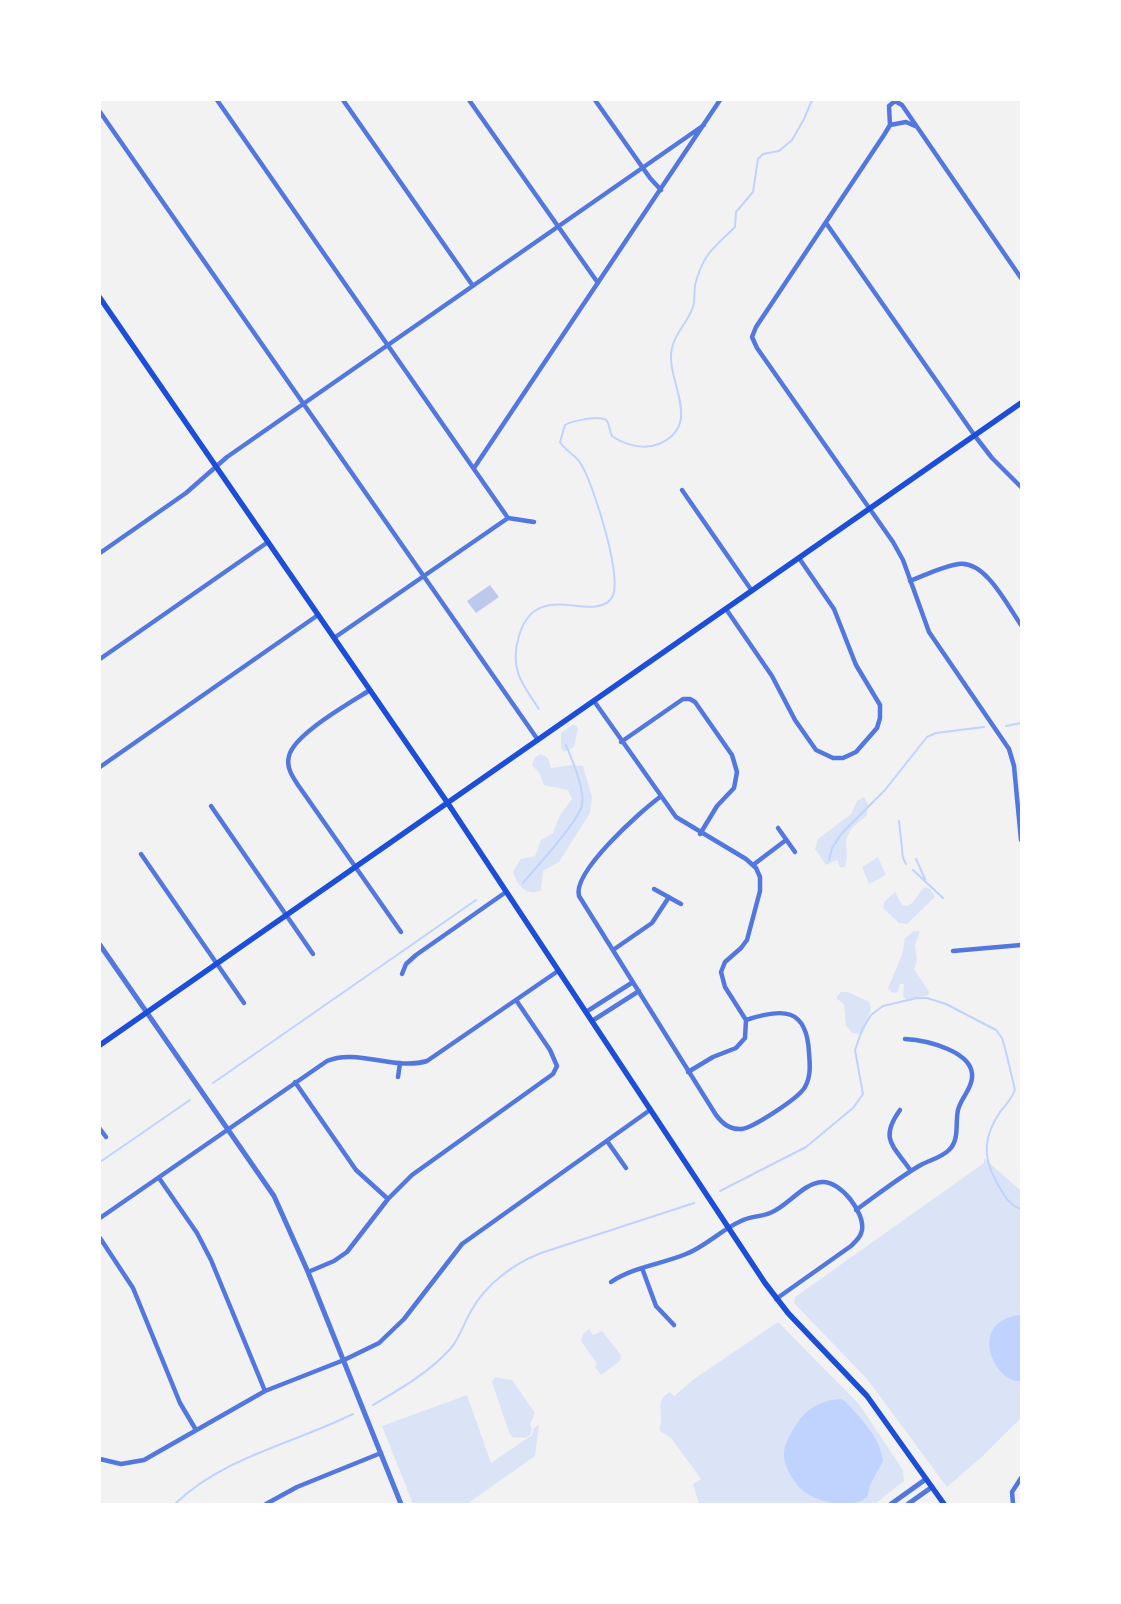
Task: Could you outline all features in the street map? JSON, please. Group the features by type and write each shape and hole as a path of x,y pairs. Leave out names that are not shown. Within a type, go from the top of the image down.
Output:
{"main road":[{"path":"100,298 447,802 776,1299 860,1388 944,1504"},
{"path":"100,1045 1021,403"}],"street":[{"path":"217,100 508,518"},
{"path":"343,100 473,286"},
{"path":"470,100 598,283"},
{"path":"595,100 642,168 661,190"},
{"path":"474,468 720,100"},
{"path":"1021,278 902,105 895,101 889,106 890,125 756,327 752,337 757,348 896,546 929,632 1010,752 1021,840"},
{"path":"100,112 538,740"},
{"path":"890,125 906,122 916,127"},
{"path":"100,553 186,493 216,466 303,404 704,125"},
{"path":"826,223 975,436 992,458 1021,487"},
{"path":"682,490 752,591"},
{"path":"334,638 508,518 534,522"},
{"path":"100,659 268,542"},
{"path":"726,609 766,667 795,720 816,750 833,758 844,758 856,752 877,728 880,718 880,705 856,665 834,609 799,558"},
{"path":"910,581 956,565 973,566 986,576 1021,625"},
{"path":"100,766 318,615"},
{"path":"370,690 302,737 292,747 288,759 289,770 401,932"},
{"path":"622,742 683,699 690,699 695,702 733,757 738,772 732,792 717,806 700,834"},
{"path":"594,702 678,820 753,865 759,874 761,885 749,935 744,946 725,962 721,972 725,987 746,1020 745,1038 736,1048 713,1057 688,1072"},
{"path":"660,797 618,835 578,885 582,901 719,1119 725,1125 733,1128 742,1128 753,1124 800,1093 808,1081 810,1068 808,1036 802,1024 790,1014 777,1012 746,1020"},
{"path":"211,806 313,954"},
{"path":"778,828 795,852"},
{"path":"753,865 786,840"},
{"path":"141,854 244,1003"},
{"path":"654,889 681,904"},
{"path":"402,974 406,964 413,957 506,892"},
{"path":"613,950 649,926 668,897"},
{"path":"100,945 274,1196 308,1272 402,1504"},
{"path":"953,951 1021,945"},
{"path":"100,1218 322,1064 337,1057 400,1063 422,1062 433,1058 558,970"},
{"path":"586,1012 633,982"},
{"path":"592,1022 639,991"},
{"path":"308,1272 334,1261 347,1252 388,1199 412,1174 554,1074 557,1066 551,1052 516,1000"},
{"path":"856,1210 911,1171 942,1156 953,1145 957,1133 959,1106 971,1084 972,1076 968,1064 957,1054 929,1042 905,1039"},
{"path":"398,1078 400,1063"},
{"path":"295,1082 356,1170 388,1199"},
{"path":"100,1459 121,1464 138,1461 265,1391 373,1347 393,1332 462,1244 650,1110"},
{"path":"900,1110 889,1126 889,1136 911,1171"},
{"path":"100,1128 106,1137"},
{"path":"607,1141 626,1168"},
{"path":"159,1178 208,1254 265,1391"},
{"path":"611,1282 642,1268 692,1251 743,1220 772,1212 809,1187 821,1182 837,1186 856,1210 862,1224 858,1239 776,1299"},
{"path":"100,1238 133,1288 180,1403 196,1430"},
{"path":"642,1268 656,1306 674,1325"},
{"path":"266,1504 297,1487 381,1453"},
{"path":"1013,1504 1012,1492 1021,1478"},
{"path":"890,1504 926,1479"},
{"path":"908,1504 932,1488"}],"shaded area":[{"path":"572,725 576,725 578,729 574,747 564,752 561,748 561,733"},
{"path":"541,754 548,758 551,768 572,765 583,766 592,797 590,813 559,862 543,871 541,890 531,892 519,885 513,871 521,859 535,856 541,840 553,833 560,815 572,799 568,790 544,785 540,774 532,765 535,757"},
{"path":"864,797 868,804 867,815 852,828 846,839 847,857 845,867 840,867 837,860 826,865 815,849 818,839 851,814 857,801"},
{"path":"878,857 886,875 869,884 862,867"},
{"path":"925,887 930,889 935,897 907,924 899,923 883,908 884,902 895,892 902,905 907,906 913,902"},
{"path":"914,931 920,932 915,945 917,961 914,969 930,993 926,996 906,999 903,997 904,984 900,984 898,992 893,993 888,988 902,955 905,938"},
{"path":"841,992 848,992 869,1002 871,1008 863,1034 852,1033 846,1026 844,1004 837,999"},
{"path":"984,1158 1021,1191 1021,1418 984,1455 947,1487 867,1379 794,1303 795,1297 984,1163"},
{"path":"778,1322 859,1404 903,1470 904,1481 875,1504 699,1504 693,1484 701,1479 671,1438 660,1431 661,1400 663,1397 670,1392 674,1396 694,1379"},
{"path":"589,1329 593,1335 602,1331 621,1355 620,1361 601,1375 595,1367 597,1364 581,1341 583,1334"},
{"path":"495,1377 512,1380 535,1413 530,1425 532,1428 531,1434 525,1438 512,1437 509,1432 492,1382"},
{"path":"467,1395 491,1463 532,1435 534,1428 539,1425 535,1456 467,1504 413,1504 382,1426"}],"water":[{"path":"1021,1315 1021,1381 1011,1379 1002,1373 990,1351 990,1339 994,1328 1004,1319"},
{"path":"841,1399 864,1422 874,1436 883,1461 871,1483 867,1497 861,1501 846,1504 820,1500 802,1490 786,1466 784,1457 787,1440 800,1419 821,1403"}],"building":[{"path":"490,585 499,597 476,613 467,601"}],"waterway":[{"path":"539,709 527,692 516,667 516,647 527,619 538,609 550,605 591,607 602,605 611,599 614,589 611,554 593,491 581,464 560,442 565,425 585,419 597,418 606,420 612,436 628,444 647,447 659,444 672,435 679,425 681,413 671,360 672,348 693,307 698,274 710,252 735,227 736,212 753,192 758,159 763,154 779,151 792,140 812,100"},
{"path":"1006,726 1021,723"},
{"path":"829,860 832,848 842,833 885,790 927,737 936,733 984,727"},
{"path":"523,883 573,822 582,805 580,783 566,745"},
{"path":"899,821 903,858 906,864"},
{"path":"916,859 925,879"},
{"path":"913,870 943,898"},
{"path":"213,1083 476,900"},
{"path":"720,1191 806,1147 853,1108 863,1094 855,1050 862,1030 871,1015 883,1006 917,998 927,998 946,1004 996,1030 1002,1038 1015,1090 991,1129 988,1138 987,1155 991,1172 1003,1194 1012,1204 1021,1209"},
{"path":"100,1162 190,1100"},
{"path":"373,1405 414,1380 443,1357 457,1339 468,1316 484,1292 501,1276 520,1263 541,1253 694,1203"},
{"path":"175,1504 215,1474 260,1452 353,1414"}]}
